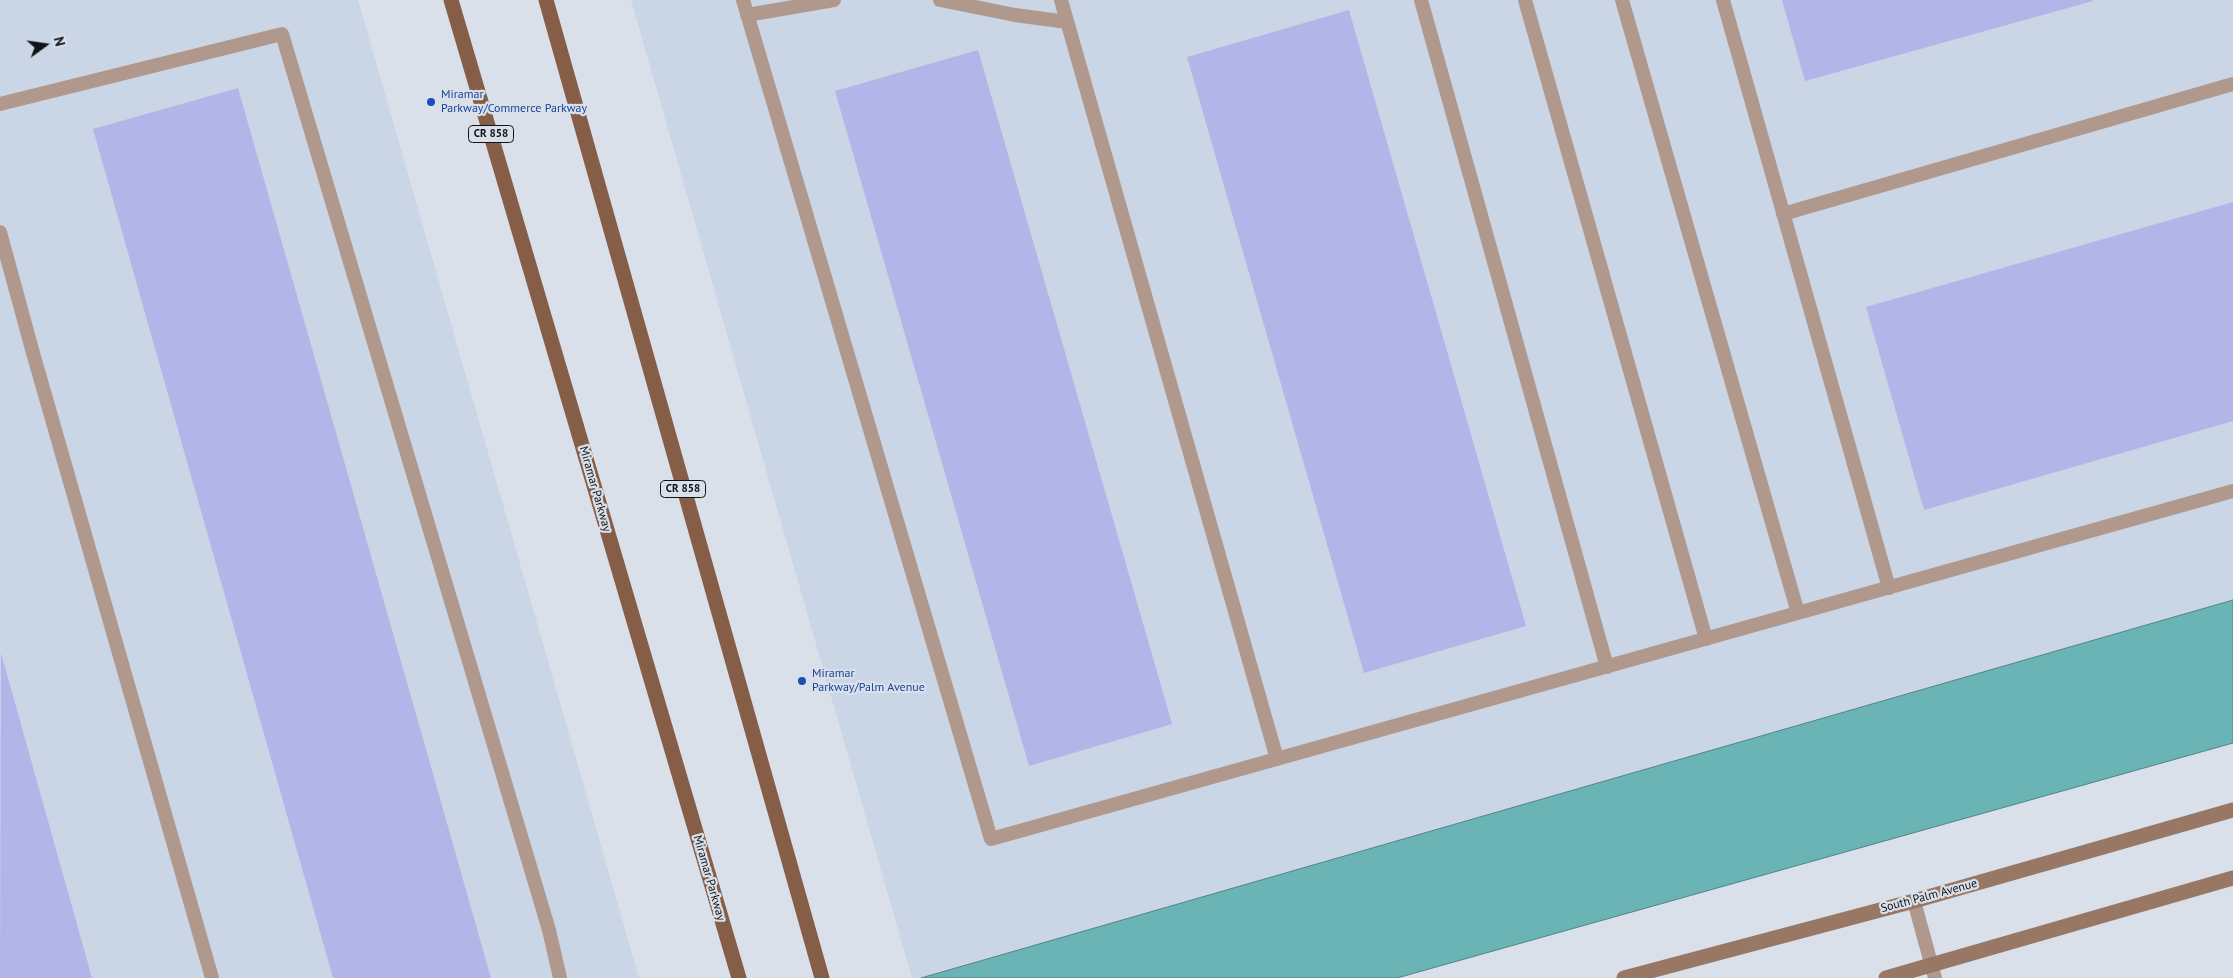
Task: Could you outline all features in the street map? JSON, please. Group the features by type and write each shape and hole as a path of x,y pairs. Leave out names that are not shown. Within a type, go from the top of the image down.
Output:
{"main road":[{"name":"Miramar Parkway","path":"451,0 739,978"},
{"name":"CR 858","path":"546,0 822,978"},
{"name":"South Palm Avenue","path":"1624,978 1914,900 2233,810"},
{"path":"1886,978 1934,971 2233,878"}],"lane":[{"path":"743,0 991,839 2233,491"},
{"path":"747,14 834,0"},
{"path":"940,0 1014,15 1067,22"},
{"path":"1061,0 1277,759"},
{"path":"1421,0 1607,667"},
{"path":"1525,0 1706,639"},
{"path":"1622,0 1798,613"},
{"path":"1723,0 1889,588"},
{"path":"0,104 282,34 544,911 560,978"},
{"path":"1783,214 2233,84"},
{"path":"0,232 33,354 212,978"},
{"path":"1914,900 1934,971"}],"shaded area":[{"path":"0,0 358,0 639,978 0,978"},
{"path":"631,0 2233,0 2233,600 921,978 912,978"}],"water":[{"path":"2233,600 2233,743 1397,978 921,978"}],"building":[{"path":"1782,0 2093,0 2093,1 1805,81"},
{"path":"1349,10 1526,626 1364,673 1187,57"},
{"path":"978,50 1172,724 1029,766 835,91"},
{"path":"238,88 491,978 333,978 93,129"},
{"path":"2233,202 2233,421 1924,510 1866,307"},
{"path":"1,653 92,978 0,978"}],"place":[{"name":"Miramar Parkway/Commerce Parkway","path":"431,102"},
{"name":"Miramar Parkway/Palm Avenue","path":"802,681"}]}
